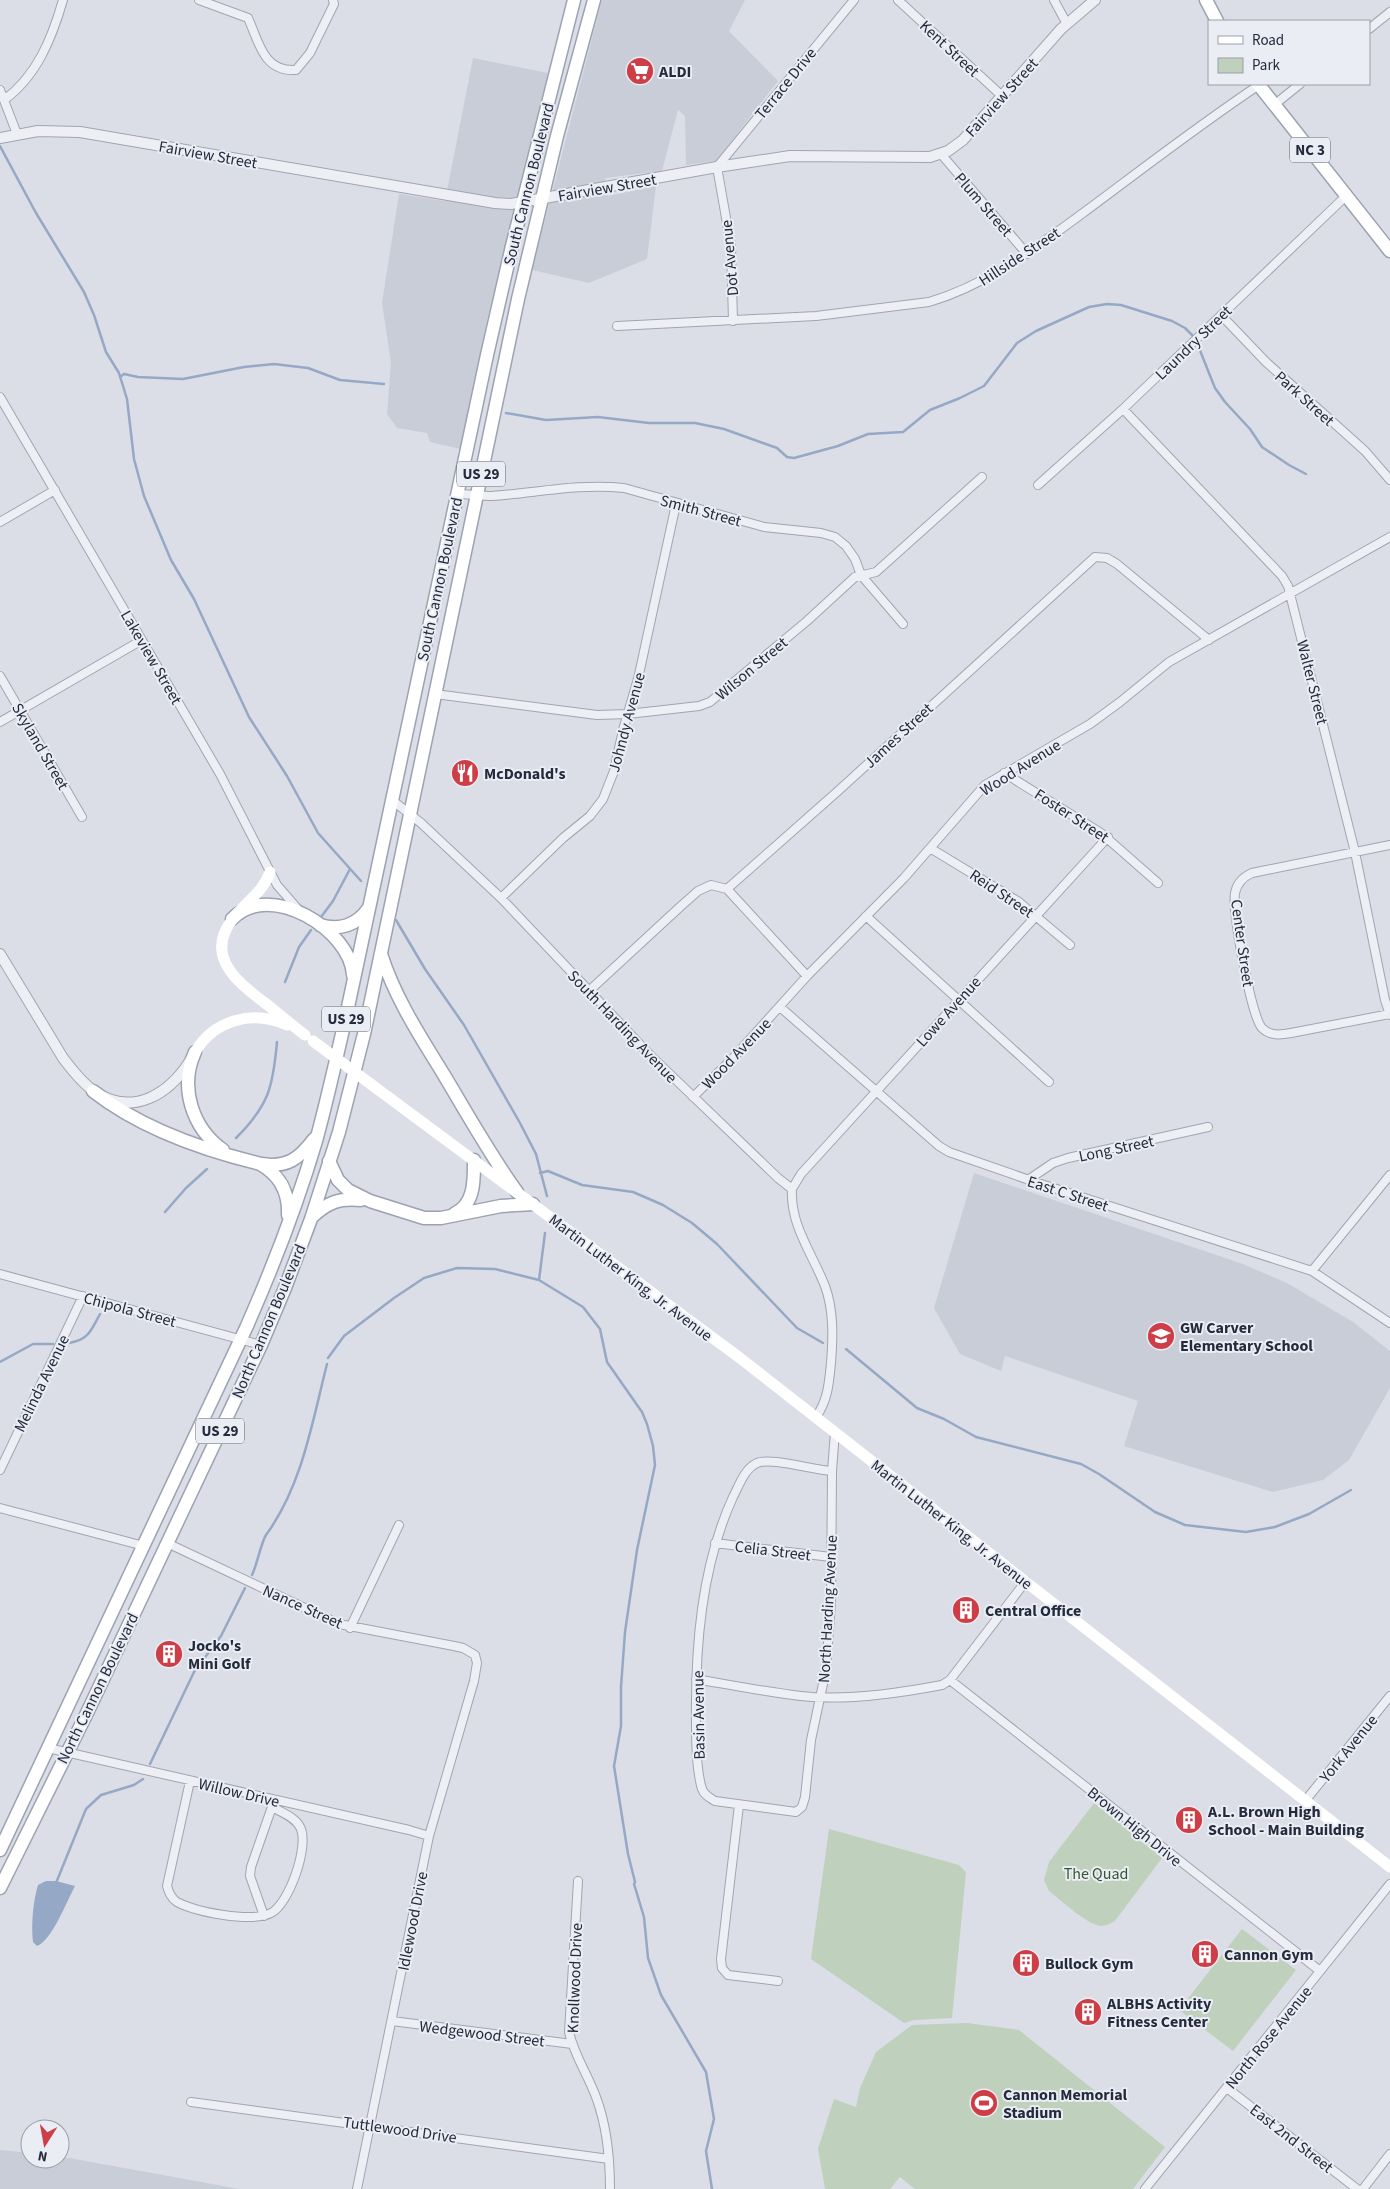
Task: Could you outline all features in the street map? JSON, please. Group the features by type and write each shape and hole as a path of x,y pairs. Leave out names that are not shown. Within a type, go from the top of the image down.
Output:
{"main road":[{"name":"South Cannon Boulevard","path":"318,1131 352,990 457,494 523,202 574,0"},
{"name":"South Cannon Boulevard","path":"381,951 541,199 594,0"},
{"path":"1206,0 1216,20"},
{"name":"NC 3","path":"1258,85 1390,251"},
{"path":"270,872 262,888 232,919 226,930 222,946 224,960 228,969 242,986 309,1038 517,1192"},
{"path":"232,919 247,908 270,903 288,906 306,916 336,940 348,956 353,969 352,990"},
{"path":"318,924 332,928 349,925 362,916 370,906"},
{"path":"381,951 390,981 404,1009 496,1162 517,1192"},
{"name":"North Cannon Boulevard","path":"0,1888 167,1543 285,1288 311,1219 329,1161 364,1034 381,951"},
{"path":"231,1155 207,1136 198,1124 192,1111 188,1086 190,1068 195,1052 203,1041 218,1028 245,1018 274,1020 309,1038"},
{"path":"93,1091 141,1122 186,1140 253,1162 270,1170 285,1189 288,1207 284,1234"},
{"path":"253,1162 273,1165 289,1162 304,1150 318,1131"},
{"name":"North Cannon Boulevard","path":"0,1850 242,1339 284,1234 318,1131"},
{"path":"449,1216 464,1207 469,1200 474,1184 474,1160"},
{"path":"329,1161 342,1185 370,1200 424,1218 449,1216 501,1206 533,1204"},
{"name":"Martin Luther King, Jr. Avenue","path":"517,1192 740,1358 1390,1867"},
{"path":"311,1219 322,1208 337,1200 370,1200"}],"street":[{"path":"4,100 20,85 40,59 54,30 63,0"},
{"path":"199,0 248,18 263,54 272,65 284,70 296,70 310,53 334,4 333,0"},
{"name":"Terrace Drive","path":"716,166 854,0"},
{"name":"Kent Street","path":"898,0 1002,96"},
{"path":"1054,0 1067,24"},
{"name":"Fairview Street","path":"1,138 17,134 53,130 80,132 495,203 523,202 716,166 802,156 904,158 940,154 963,140 1067,24 1095,0"},
{"path":"1370,28 1390,12"},
{"name":"Hillside Street","path":"616,326 816,316 929,302 971,286 1027,254 1258,85"},
{"path":"1274,105 1299,85"},
{"path":"0,90 17,134"},
{"name":"Plum Street","path":"940,154 1027,254"},
{"name":"Dot Avenue","path":"716,166 731,246 733,321"},
{"name":"Laundry Street","path":"1038,485 1123,409 1346,196"},
{"name":"Park Street","path":"1221,315 1266,362 1365,451 1390,480"},
{"name":"Lakeview Street","path":"0,397 220,774 270,872 285,896 306,916"},
{"name":"Walter Street","path":"1123,409 1282,576 1290,592 1355,852 1385,1000 1390,1014"},
{"name":"Wilson Street","path":"435,694 597,715 628,714 699,706 715,699 807,621 855,577 876,572 982,477"},
{"name":"Smith Street","path":"457,494 490,496 565,488 608,486 624,488 764,527 821,533 835,537 846,546 855,559 861,575 903,624"},
{"path":"0,522 55,490"},
{"name":"Johndy Avenue","path":"501,898 563,838 590,816 603,799 614,772 638,679 676,504"},
{"name":"Wood Avenue","path":"693,1097 734,1057 808,976 904,878 977,792 1004,772 1090,724 1169,662 1390,537"},
{"name":"James Street","path":"726,889 838,791 1095,557 1107,558 1117,564 1209,640"},
{"path":"0,722 142,640"},
{"name":"Skyland Street","path":"0,676 82,817"},
{"name":"Foster Street","path":"1004,772 1108,837 1158,883"},
{"name":"South Harding Avenue","path":"392,800 501,898 693,1097 792,1189"},
{"name":"Lowe Avenue","path":"792,1189 801,1174 1108,837"},
{"name":"Center Street","path":"1390,845 1252,873 1244,876 1235,893 1241,949 1255,1014 1261,1026 1268,1032 1278,1035 1291,1034 1390,1014"},
{"name":"Reid Street","path":"930,848 1019,902 1070,945"},
{"path":"590,990 698,891 711,885 726,889 808,976"},
{"path":"866,916 1049,1082"},
{"path":"0,954 63,1058 93,1091 107,1097 126,1101 150,1098 167,1089 175,1081 195,1052"},
{"name":"East C Street","path":"780,1007 875,1092 939,1146 949,1152 1028,1180 1312,1271 1390,1323"},
{"name":"Long Street","path":"1028,1180 1042,1169 1068,1158 1208,1127"},
{"path":"1312,1271 1390,1175"},
{"path":"792,1189 795,1220 825,1288 832,1316 829,1387 826,1400 816,1417"},
{"name":"Chipola Street","path":"0,1274 260,1344"},
{"name":"Melinda Avenue","path":"0,1470 83,1296"},
{"name":"North Harding Avenue","path":"796,1812 802,1807 805,1797 811,1740 826,1670 831,1602 832,1471 835,1432"},
{"name":"Basin Avenue","path":"796,1812 715,1801 707,1797 702,1789 696,1745 696,1679 703,1603 715,1542 740,1483 748,1470 756,1464 773,1461 815,1470 832,1471"},
{"path":"0,1508 144,1546"},
{"path":"350,1628 399,1525"},
{"name":"Celia Street","path":"715,1542 831,1557"},
{"name":"Nance Street","path":"167,1543 350,1628 454,1646 463,1648 475,1655"},
{"path":"696,1679 802,1696 821,1697 925,1689 942,1685 950,1680 1026,1581"},
{"name":"Idlewood Drive","path":"357,2189 429,1836 474,1681 477,1663 475,1655"},
{"name":"Brown High Drive","path":"950,1680 1320,1971"},
{"name":"York Avenue","path":"1305,1801 1390,1696"},
{"name":"Willow Drive","path":"48,1748 190,1781 273,1804 409,1830 429,1836"},
{"path":"190,1781 167,1886 170,1895 176,1901 218,1913 248,1917 264,1916 273,1912 278,1907 292,1882 300,1858 303,1834 294,1820 273,1804 251,1867 250,1876 264,1916"},
{"path":"739,1805 721,1959 722,1968 728,1975 778,1982"},
{"name":"Knollwood Drive","path":"578,1881 569,2032 572,2044 596,2096 605,2126 610,2189"},
{"name":"North Rose Avenue","path":"1145,2189 1390,1884"},
{"name":"Wedgewood Street","path":"392,2021 572,2044"},
{"name":"East 2nd Street","path":"1227,2088 1357,2189"},
{"name":"Tuttlewood Drive","path":"191,2102 371,2125 609,2159"},
{"path":"1363,2189 1390,2154"}],"shaded area":[{"path":"602,0 745,0 729,31 778,81 716,161 686,165 685,116 678,110 662,171 605,178 608,196 656,186 647,259 589,283 532,270"},
{"path":"473,58 548,73 487,320 461,449 430,442 427,433 397,428 387,414 391,363 382,303 399,194 445,201"},
{"name":"GW Carver Elementary School","path":"974,1173 1243,1264 1287,1283 1353,1322 1390,1351 1390,1388 1349,1460 1323,1480 1273,1492 1124,1446 1138,1401 1005,1356 1001,1371 960,1354 934,1308"},
{"path":"0,2150 20,2152 20,2169 70,2169 70,2158 240,2189 0,2189"}],"green space":[{"name":"The Quad","path":"1094,1803 1162,1858 1115,1921 1100,1926 1091,1923 1076,1913 1049,1891 1044,1880 1049,1862"},
{"path":"829,1829 959,1865 966,1872 952,2018 914,2020 904,2023 811,1959"},
{"path":"1242,1929 1296,1970 1233,2051 1179,2010"},
{"name":"Cannon Memorial Stadium","path":"967,2023 1019,2030 1165,2147 1133,2189 915,2189 900,2177 890,2189 825,2189 818,2149 834,2099 856,2107 860,2088 876,2052 912,2025"}],"water":[{"path":"46,1881 56,1881 75,1886 64,1910 48,1937 37,1946 33,1942 34,1906 38,1885"}],"waterway":[{"path":"0,146 36,213 84,292 106,352 119,373 127,399 134,459 144,496 171,560 194,599 249,717 287,776 318,833 361,881"},
{"path":"506,413 546,420 598,417 649,423 695,423 724,429 777,448 787,457 794,458 838,446 868,434 903,432 930,410 984,386 1017,343 1036,331 1089,307 1107,304 1121,305 1172,321 1185,328 1195,338 1215,388 1250,429 1262,447 1306,474"},
{"path":"120,377 124,374 138,377 183,379 244,367 274,364 308,368 340,380 384,384"},
{"path":"321,917 333,901 350,869"},
{"path":"396,920 425,969 464,1025 520,1123 536,1154 547,1196"},
{"path":"285,982 299,947 311,930"},
{"path":"236,1138 256,1115 267,1095 274,1071 277,1042"},
{"path":"165,1212 186,1188 207,1169"},
{"path":"540,1173 548,1171 582,1185 633,1192 663,1205 692,1223 717,1244 797,1328 823,1343"},
{"path":"539,1280 545,1233"},
{"path":"328,1358 344,1336 424,1278 457,1268 495,1269 539,1280 583,1307 600,1329 607,1362 642,1412 653,1446 655,1465 637,1550 625,1632 621,1687 621,1726 614,1766 628,1854 634,1884 644,1917 648,1958 661,1995 706,2072 714,2119 706,2151 712,2189"},
{"path":"69,1343 76,1342 85,1337 100,1314"},
{"path":"0,1362 33,1344 53,1344"},
{"path":"846,1349 917,1408 944,1419 976,1437 1081,1464 1155,1512 1185,1525 1246,1532 1275,1527 1309,1514 1351,1490"},
{"path":"252,1575 264,1539 289,1496 297,1475 311,1431 327,1364"},
{"path":"150,1764 194,1672 221,1636 245,1588"},
{"path":"56,1883 86,1809 101,1795 134,1785 143,1779"}],"place":[{"name":"ALDI","path":"640,71"},
{"name":"McDonald's","path":"465,773"},
{"name":"GW Carver Elementary School","path":"1161,1336"},
{"name":"Central Office","path":"966,1610"},
{"name":"Jocko's Mini Golf","path":"169,1654"},
{"name":"A.L. Brown High School - Main Building","path":"1189,1820"},
{"name":"Cannon Gym","path":"1205,1954"},
{"name":"Bullock Gym","path":"1026,1963"},
{"name":"ALBHS Activity Fitness Center","path":"1088,2012"},
{"name":"Cannon Memorial Stadium","path":"984,2103"}]}
